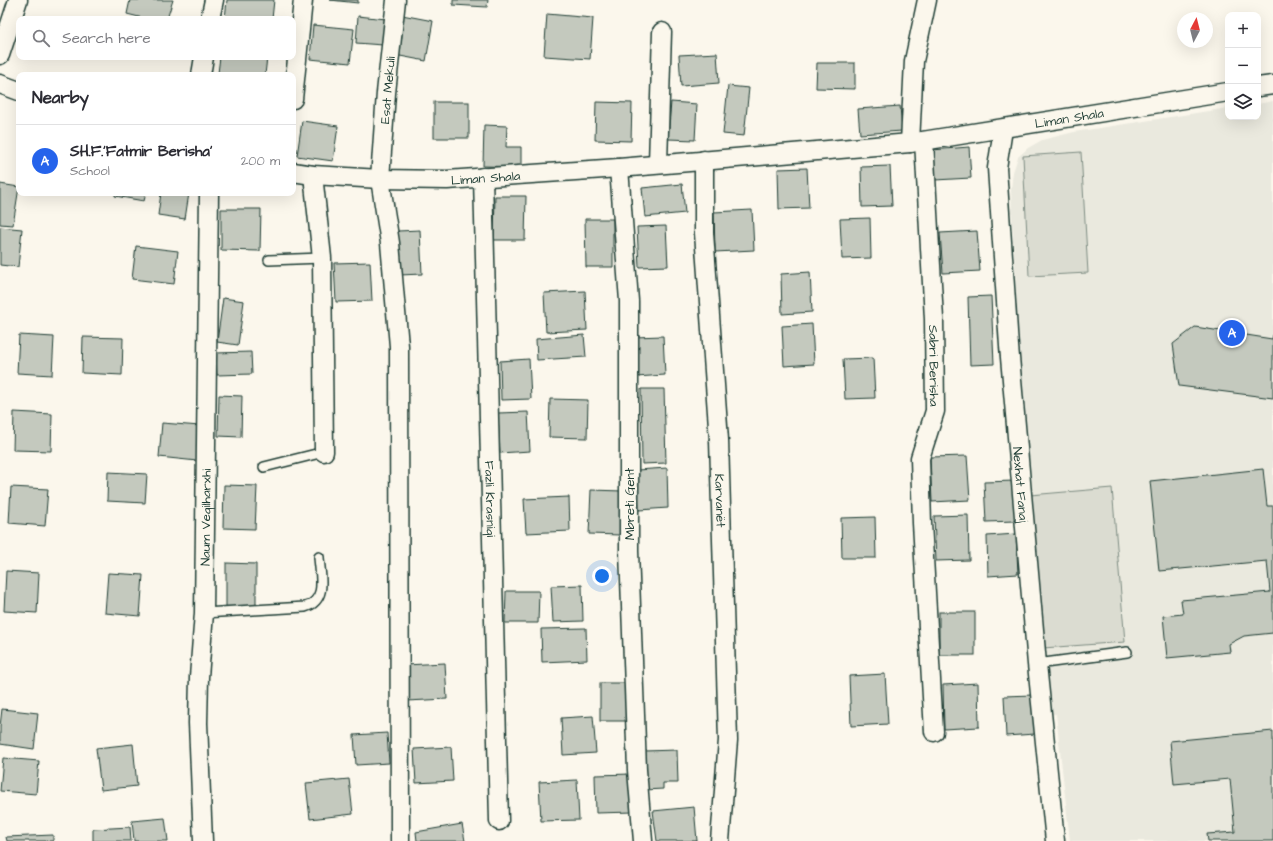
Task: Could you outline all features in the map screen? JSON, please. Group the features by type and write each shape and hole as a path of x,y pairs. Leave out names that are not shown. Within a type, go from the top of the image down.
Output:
{"street":[{"path":"0,56 18,0"},
{"path":"211,16 214,0"},
{"path":"296,72 303,0"},
{"name":"Esat Mekuli","path":"396,0 386,93 380,179 390,243 399,346 400,841"},
{"path":"917,142 914,61 927,0"},
{"path":"658,164 662,32"},
{"path":"202,72 204,60"},
{"path":"0,84 16,90"},
{"path":"1261,87 1273,85"},
{"name":"Liman Shala","path":"296,172 313,175 380,179 448,180 619,168 917,142 1225,92"},
{"name":"Nexhat Fanaj","path":"1003,128 997,168 1010,354 1037,664 1055,841"},
{"name":"Sabri Berisha","path":"917,142 934,318 935,411 920,458 922,523 934,732"},
{"name":"Karvanët","path":"704,160 704,233 719,440 728,740 720,841"},
{"name":"Mbreti Gent","path":"619,168 629,301 629,551 637,770 643,841"},
{"path":"313,175 322,258 324,452"},
{"name":"Fazli Krasniqi","path":"483,177 499,821"},
{"name":"Naum Veqilharxhi","path":"203,841 198,724 199,677 204,613 208,196"}],"lane":[{"path":"269,260 322,258"},
{"path":"264,467 324,452"},
{"path":"204,613 305,607 311,605 320,596 319,557"},
{"path":"1037,664 1127,652"}],"shaded area":[{"path":"1273,101 1273,841 1070,841 1056,714 1047,715 1027,483 1012,222 1011,189 1013,172 1018,157 1028,148 1042,140 1074,132 1225,108 1225,120 1261,120 1261,103"},
{"path":"1081,152 1088,273 1029,276 1023,156"},
{"path":"1112,488 1125,642 1043,648 1030,495"}],"building":[{"path":"130,0 173,0 168,16 135,16 127,14"},
{"path":"227,0 274,0 272,16 225,16"},
{"path":"330,0 358,0 358,3"},
{"path":"453,0 488,0 487,7 453,5"},
{"path":"547,14 593,18 590,59 544,56"},
{"path":"402,15 433,21 426,61 395,55"},
{"path":"358,16 386,19 383,45 356,43"},
{"path":"313,25 354,29 350,63 310,59"},
{"path":"717,53 719,83 681,86 679,55"},
{"path":"220,60 267,60 265,72 218,72"},
{"path":"817,63 855,63 855,89 816,88"},
{"path":"728,86 749,88 744,136 723,134"},
{"path":"434,102 469,102 469,138 434,138"},
{"path":"596,102 632,103 631,141 595,140"},
{"path":"671,102 697,104 695,140 668,139"},
{"path":"900,106 902,131 860,134 858,109"},
{"path":"302,121 338,126 333,161 297,156"},
{"path":"484,125 507,126 506,147 521,147 521,167 483,166"},
{"path":"969,147 971,178 935,180 932,150"},
{"path":"890,166 892,206 862,207 861,167"},
{"path":"807,168 809,208 779,209 778,169"},
{"path":"0,184 16,187 16,196 18,196 13,225 0,224"},
{"path":"682,184 685,213 645,217 642,188"},
{"path":"115,196 145,196 144,201"},
{"path":"161,196 189,196 185,219 158,215"},
{"path":"495,196 526,196 525,240 494,240"},
{"path":"221,209 261,209 260,251 221,250"},
{"path":"752,210 754,250 715,252 714,212"},
{"path":"870,218 871,258 842,259 840,219"},
{"path":"585,219 613,219 613,267 586,267"},
{"path":"666,226 668,266 639,267 637,227"},
{"path":"0,227 22,229 18,267 0,265"},
{"path":"420,230 422,274 400,275 398,231"},
{"path":"977,231 980,271 943,273 940,233"},
{"path":"136,246 178,251 174,284 132,279"},
{"path":"370,262 372,301 336,302 334,263"},
{"path":"810,272 812,312 782,314 781,274"},
{"path":"585,291 587,330 546,332 544,293"},
{"path":"991,296 994,364 970,365 968,297"},
{"path":"223,298 244,301 238,345 217,342"},
{"path":"812,324 814,364 784,366 782,326"},
{"path":"1195,327 1272,339 1273,335 1273,398 1179,386 1173,344"},
{"path":"19,335 54,337 52,375 17,373"},
{"path":"584,335 586,357 537,360 536,339"},
{"path":"663,336 665,375 636,377 634,337"},
{"path":"83,337 123,338 122,375 82,373"},
{"path":"251,352 252,374 217,375 216,353"},
{"path":"873,358 875,398 845,399 843,359"},
{"path":"529,359 531,399 501,400 500,361"},
{"path":"641,389 664,389 666,463 642,464"},
{"path":"219,395 242,396 241,437 218,436"},
{"path":"550,399 588,400 587,438 549,437"},
{"path":"14,412 52,414 51,451 13,450"},
{"path":"528,412 530,451 500,453 498,413"},
{"path":"162,423 200,426 197,461 159,457"},
{"path":"967,456 970,500 932,502 930,457"},
{"path":"667,468 668,508 639,510 637,470"},
{"path":"1263,469 1267,506 1273,506 1273,633 1244,636 1229,644 1230,652 1167,658 1163,616 1183,614 1181,600 1270,592 1267,561 1159,571 1150,481"},
{"path":"108,472 147,474 145,503 107,501"},
{"path":"1014,481 1015,521 986,522 984,482"},
{"path":"224,485 257,486 255,529 223,528"},
{"path":"11,487 48,489 45,526 9,523"},
{"path":"591,490 622,491 620,535 589,534"},
{"path":"569,497 570,531 526,533 524,499"},
{"path":"968,515 969,560 936,561 934,516"},
{"path":"875,517 876,558 842,558 841,518"},
{"path":"1016,534 1018,574 988,576 987,536"},
{"path":"226,563 256,564 256,608 226,607"},
{"path":"6,571 39,573 37,613 4,611"},
{"path":"108,573 143,575 140,616 105,613"},
{"path":"582,585 583,621 553,622 551,586"},
{"path":"506,591 539,591 538,623 505,623"},
{"path":"939,612 975,612 975,655 939,655"},
{"path":"586,628 587,660 542,662 541,629"},
{"path":"445,663 447,699 407,701 405,665"},
{"path":"885,674 888,724 851,726 849,676"},
{"path":"600,683 627,683 627,721 600,721"},
{"path":"978,683 979,727 944,729 943,685"},
{"path":"1033,695 1035,734 1006,736 1004,696"},
{"path":"2,709 38,713 34,749 0,744"},
{"path":"593,716 596,753 563,755 561,718"},
{"path":"1273,731 1273,841 1208,841 1207,834 1235,832 1230,779 1174,784 1170,741"},
{"path":"387,733 389,763 356,765 354,735"},
{"path":"133,744 137,786 101,790 96,748"},
{"path":"451,747 453,781 416,783 414,749"},
{"path":"677,750 678,783 663,783 663,789 645,790 644,751"},
{"path":"3,758 39,761 36,794 0,791"},
{"path":"632,774 633,812 596,813 595,775"},
{"path":"349,779 353,814 310,819 306,783"},
{"path":"577,780 579,820 541,821 539,782"},
{"path":"694,807 697,841 657,841 653,811"},
{"path":"165,818 168,841 134,841 132,821"},
{"path":"462,824 465,841 417,841 416,832"},
{"path":"130,827 131,841 93,841 93,829"},
{"path":"53,835 53,841 7,841 6,837"}],"place":[{"name":"SH.F.'Fatmir Berisha'","path":"1232,333"}]}
